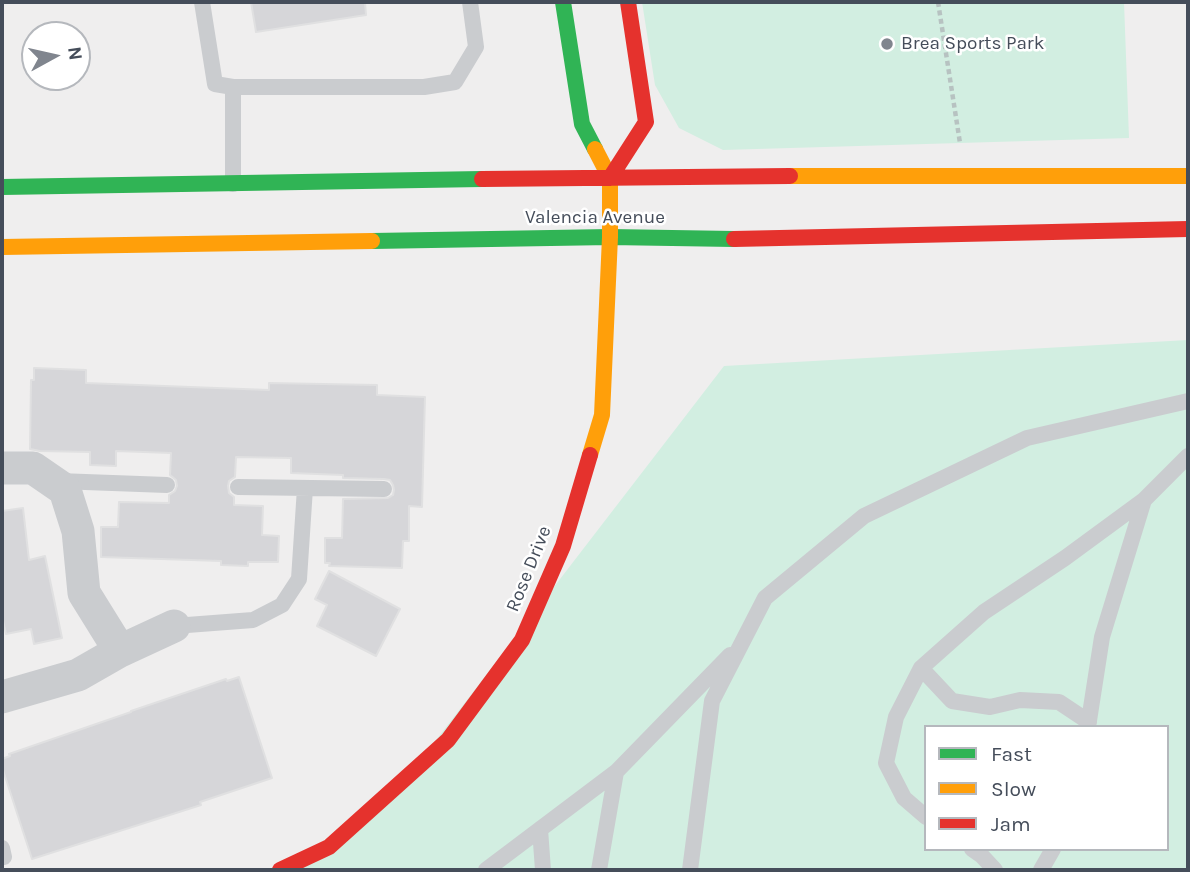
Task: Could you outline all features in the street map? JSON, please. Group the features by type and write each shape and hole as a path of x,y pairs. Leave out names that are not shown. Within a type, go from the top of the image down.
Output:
{"main road":[{"path":"563,2 582,124 610,178 646,122 628,2"},
{"name":"Valencia Avenue","path":"2,187 703,176 1188,176"},
{"name":"Rose Drive","path":"280,870 329,847 448,740 522,640 563,546 602,415 610,178"},
{"name":"Valencia Avenue","path":"2,247 610,237 713,239 1188,229"}],"street":[{"path":"2,468 33,468 65,490 78,531 84,593 120,651"},
{"path":"2,697 78,675 120,651 174,626"}],"lane":[{"path":"202,2 215,84 233,87 424,87 455,82 476,47 470,2"},
{"path":"233,87 233,184"},
{"path":"691,870 712,701 765,598 864,516 1027,438 1188,401"},
{"path":"924,815 904,798 886,763 896,717 921,668 984,612 1065,558 1144,500 1188,456"},
{"path":"50,480 167,485"},
{"path":"238,487 384,489"},
{"path":"174,626 253,620 282,605 299,579 305,488"},
{"path":"921,668 952,701 990,707 1020,700 1059,702 1088,724 1101,637 1144,500"},
{"path":"486,870 616,772 742,643"},
{"path":"599,870 616,772"},
{"path":"540,829 543,870"},
{"path":"975,851 995,870"},
{"path":"1041,870 1052,851"}],"path":[{"path":"938,2 960,146"}],"green space":[{"name":"Brea Sports Park","path":"642,2 1124,2 1129,138 723,150 679,128 655,85"},
{"path":"1188,340 1188,870 286,870 410,774 724,366"}],"building":[{"path":"251,2 365,2 366,15 256,32"},
{"path":"34,368 86,370 86,383 269,390 269,383 377,385 377,395 425,397 422,507 409,506 409,541 403,541 402,568 329,566 330,563 325,563 325,538 342,538 343,499 388,498 393,495 394,490 390,480 291,473 291,458 236,457 235,477 229,481 228,486 229,493 234,497 234,505 263,506 262,535 279,536 278,562 248,562 248,566 221,565 221,561 101,557 101,527 118,527 119,502 169,503 169,495 177,486 176,480 170,475 171,453 116,451 116,466 90,465 90,452 30,449 31,380 34,380"},
{"path":"23,508 29,560 45,556 62,638 34,644 31,629 6,634 2,616 2,511"},
{"path":"329,571 400,609 376,656 317,626 327,605 315,599"},
{"path":"239,677 272,778 200,802 201,805 32,859 2,767 2,759 10,756 9,754 131,711"}],"traffic: fast":[{"path":"563,2 582,124 595,149"},
{"path":"2,187 482,179"},
{"path":"372,241 610,237 734,239"}],"traffic: slow":[{"path":"590,455 602,415 610,237 610,178 595,149"},
{"path":"790,176 1188,176"},
{"path":"2,247 372,241"}],"traffic: jam":[{"path":"610,178 646,122 628,2"},
{"path":"482,179 790,176"},
{"path":"734,239 1188,229"},
{"path":"280,870 329,847 448,740 522,640 563,546 590,455"}],"place":[{"name":"Brea Sports Park","path":"887,44"}]}
